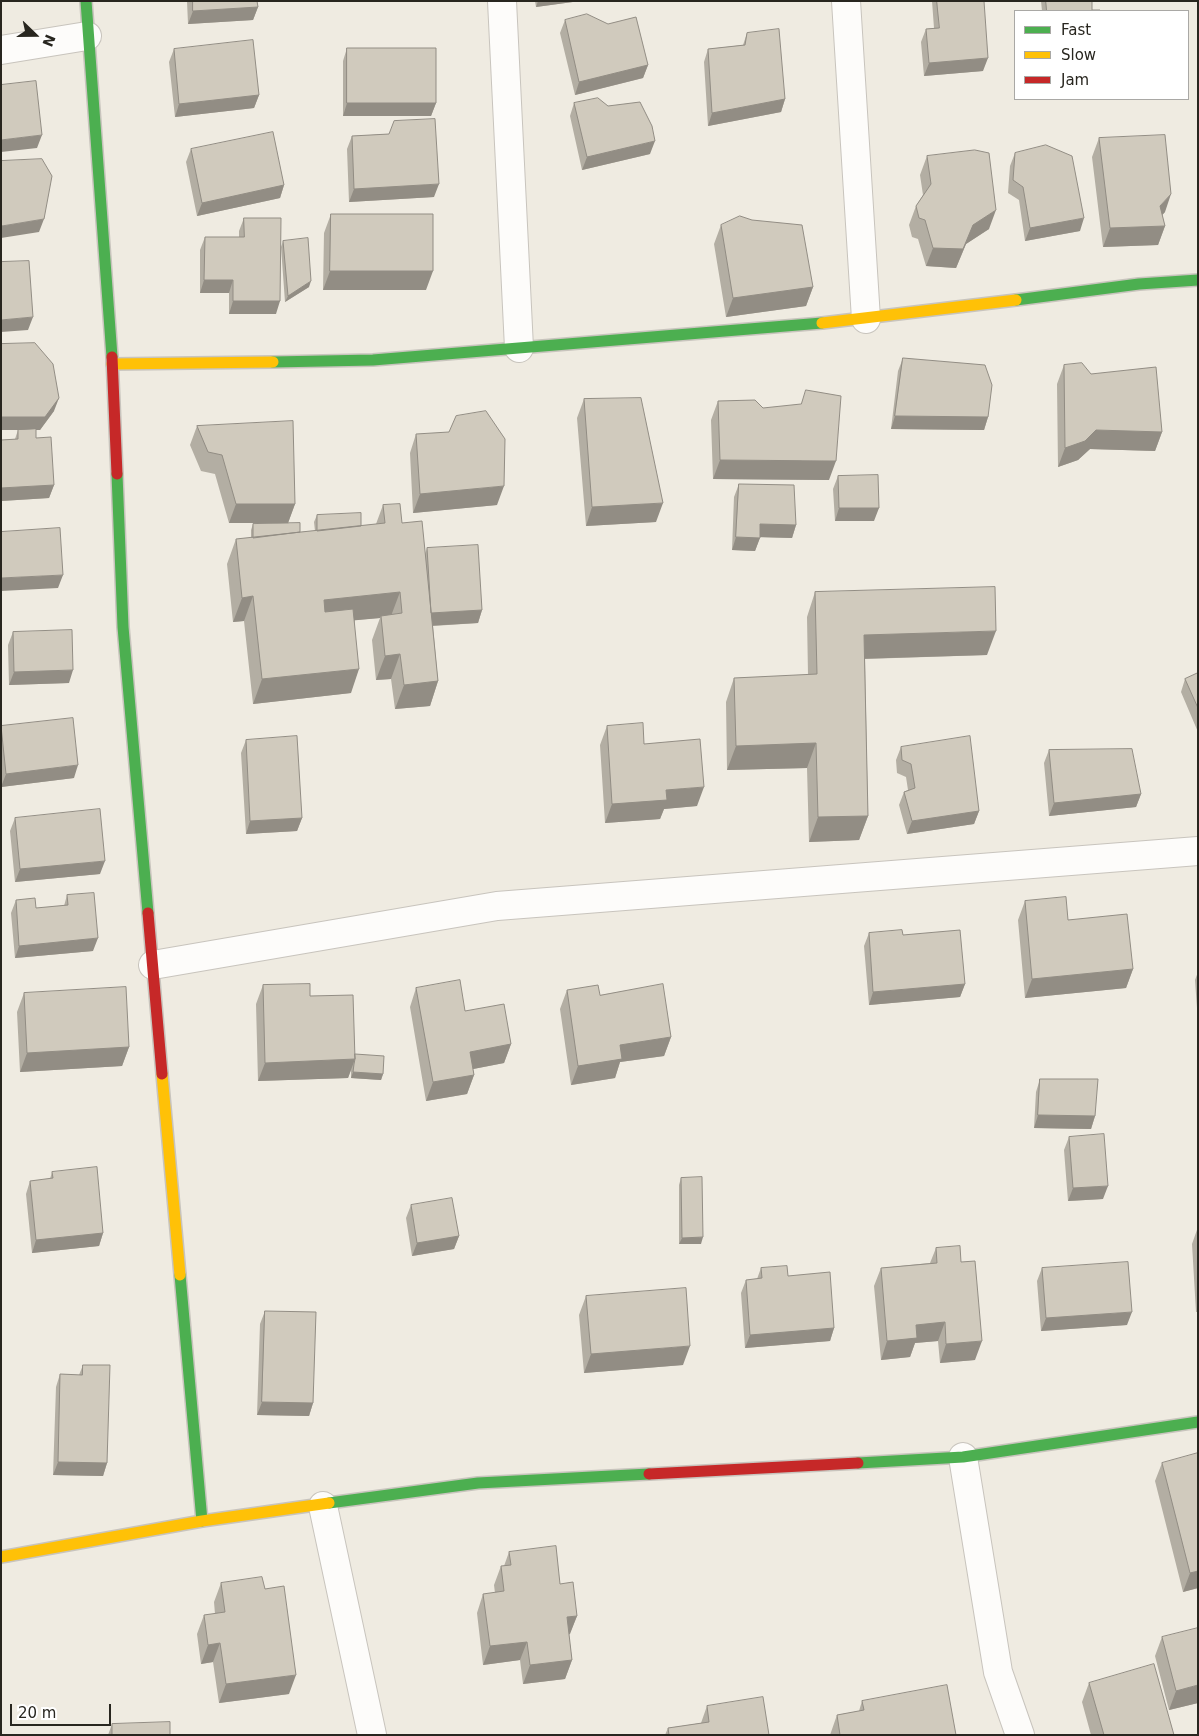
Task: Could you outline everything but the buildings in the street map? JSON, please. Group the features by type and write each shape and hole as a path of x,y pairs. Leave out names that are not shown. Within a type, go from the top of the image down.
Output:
{"street":[{"path":"86,1 112,364 123,627 202,1521"},
{"path":"502,1 520,348"},
{"path":"846,1 866,319"},
{"path":"1,50 88,36"},
{"path":"112,364 373,360 866,319 1139,284 1198,280"},
{"path":"153,965 498,906 1198,850"},
{"path":"1,1557 202,1521 323,1506 478,1483 963,1457 1198,1422"},
{"path":"963,1457 998,1672 1020,1735"},
{"path":"323,1506 372,1735"}],"traffic: fast":[{"path":"86,1 112,357"},
{"path":"1016,300 1139,284 1198,280"},
{"path":"273,362 373,360 822,323"},
{"path":"117,474 123,627 148,913"},
{"path":"180,1275 202,1521"},
{"path":"858,1463 963,1457 1198,1422"},
{"path":"329,1503 478,1483 649,1474"}],"traffic: slow":[{"path":"822,323 1016,300"},
{"path":"112,364 273,362"},
{"path":"162,1074 180,1275"},
{"path":"1,1557 202,1521 329,1503"}],"traffic: jam":[{"path":"112,357 117,474"},
{"path":"148,913 162,1074"},
{"path":"649,1474 858,1463"}]}
